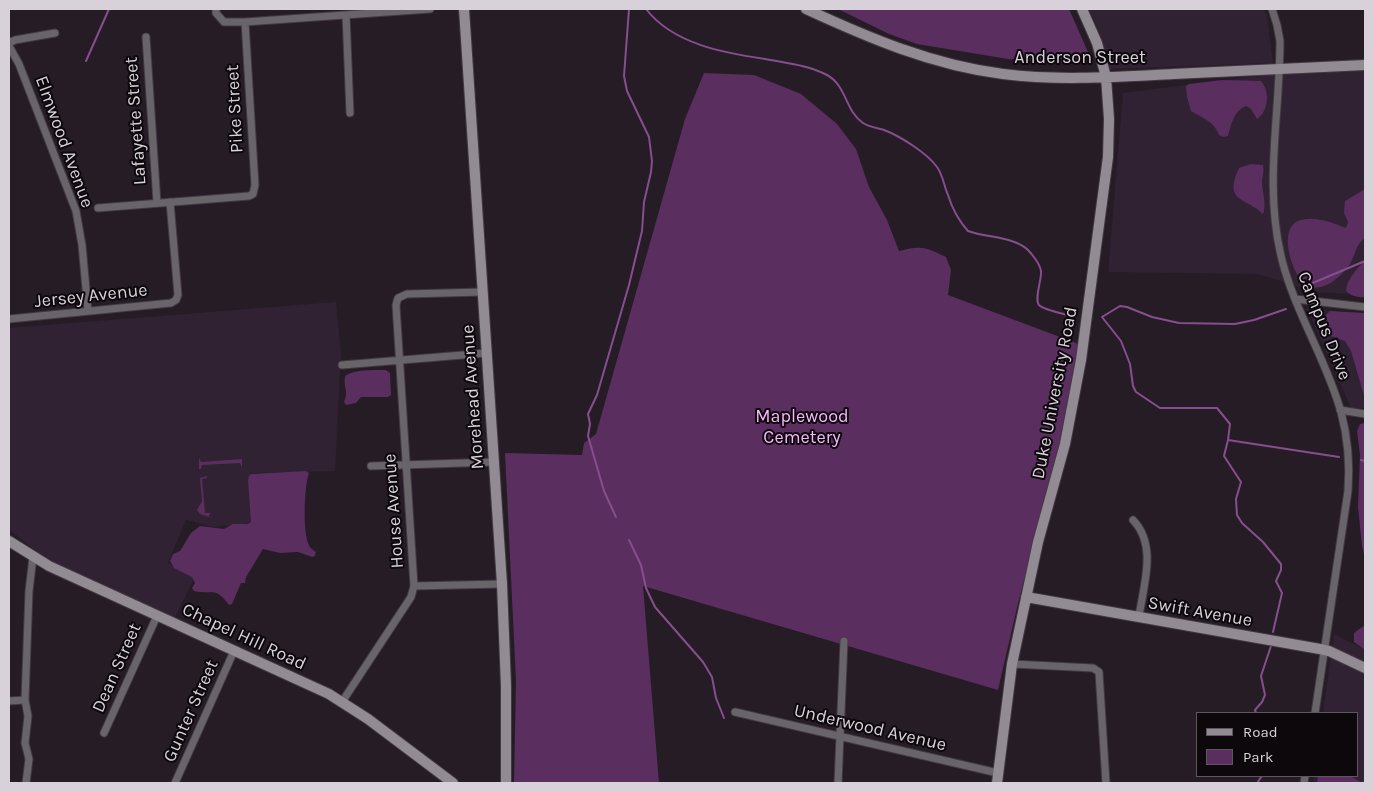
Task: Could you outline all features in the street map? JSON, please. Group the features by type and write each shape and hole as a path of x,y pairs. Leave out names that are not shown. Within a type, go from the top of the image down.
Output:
{"street":[{"path":"216,9 216,13 224,22 430,9"},
{"name":"Morehead Avenue","path":"464,9 502,584 506,686 506,783"},
{"name":"Anderson Street","path":"806,9 859,34 897,49 966,67 1021,76 1106,77 1365,65"},
{"name":"Duke University Road","path":"998,778 1012,664 1038,542 1064,444 1082,360 1108,157 1110,119 1106,77 1097,44 1082,9"},
{"name":"Campus Drive","path":"1272,9 1280,41 1272,196 1281,256 1295,299 1323,362 1340,410 1349,453 1348,491 1315,712"},
{"path":"346,15 350,113"},
{"name":"Pike Street","path":"170,202 249,196 253,194 255,184 245,22"},
{"path":"9,45 15,40 55,33"},
{"name":"Lafayette Street","path":"146,37 157,203"},
{"name":"Elmwood Avenue","path":"9,45 19,64 76,211 82,245 88,311"},
{"path":"98,208 170,202"},
{"name":"Lafayette Street","path":"170,202 178,295 176,300"},
{"name":"House Avenue","path":"342,702 411,597 414,586 399,361 396,305 398,298 407,294 483,292"},
{"path":"1295,299 1365,307"},
{"name":"Jersey Avenue","path":"9,319 171,303 176,300"},
{"path":"342,365 487,353"},
{"path":"1340,410 1365,414"},
{"path":"371,466 494,462"},
{"path":"1133,520 1140,527 1147,550 1139,617"},
{"name":"Chapel Hill Road","path":"9,541 33,557 342,702 368,719 453,783"},
{"path":"26,783 29,758 25,743 28,716 25,700 29,591 33,557"},
{"path":"414,586 502,584"},
{"name":"Swift Avenue","path":"1026,597 1324,650 1365,668"},
{"name":"Dean Street","path":"104,734 157,616"},
{"path":"838,783 844,641"},
{"name":"Gunter Street","path":"175,783 234,651"},
{"path":"1012,664 1093,668 1098,672 1106,783"},
{"path":"9,700 25,700"},
{"name":"Underwood Avenue","path":"735,712 998,778"}],"shaded area":[{"path":"1089,9 1264,9 1267,15 1273,63 1110,69 1098,29"},
{"path":"1365,68 1365,295 1315,292 1258,274 1108,272 1123,93 1289,72"},
{"path":"336,302 341,353 335,471 251,473 253,523 213,527 186,520 168,563 195,577 174,619 43,557 9,529 9,328"},
{"path":"1307,308 1365,315 1365,408 1351,408"},
{"path":"1334,634 1365,650 1365,783 1313,783 1314,777 1359,777 1359,712 1323,712"}],"green space":[{"path":"838,9 1069,9 1088,52 1082,62 1063,63 1008,59 917,44 889,34"},
{"name":"Maplewood Cemetery","path":"704,73 754,75 801,94 837,124 856,149 869,187 887,220 899,251 923,248 946,257 951,270 948,295 1076,343 1079,348 1061,443 1018,603 998,690 643,586 659,783 514,783 516,681 505,453 582,455 584,443 596,434 685,119"},
{"path":"1222,80 1261,81 1267,95 1264,111 1257,119 1251,109 1246,106 1242,108 1234,118 1228,136 1223,137 1219,135 1211,123 1191,111 1186,86"},
{"path":"1251,164 1263,165 1262,181 1265,206 1263,214 1239,198 1235,193 1235,179 1239,168"},
{"path":"1365,189 1365,238 1357,247 1350,264 1339,277 1328,285 1313,288 1306,285 1296,271 1289,251 1289,231 1293,224 1301,220 1313,219 1346,228 1348,222 1344,213 1345,201"},
{"path":"1365,259 1365,297 1357,297 1346,291 1347,286"},
{"path":"1330,311 1365,313 1365,399 1351,351 1345,341 1328,335 1326,315"},
{"path":"386,370 390,373 391,395 388,397 361,397 356,403 346,405 344,402 346,395 345,376 359,371"},
{"path":"1365,423 1365,558 1358,507 1360,455 1357,431 1360,424"},
{"path":"199,458 201,462 242,459 242,467 240,463 202,465 201,469 199,469"},
{"path":"306,471 309,473 305,498 305,528 308,544 316,552 315,556 312,557 298,552 280,553 263,549 246,577 245,583 241,583 232,604 229,605 217,593 194,591 192,588 195,583 192,577 174,568 170,561 173,554 180,551 191,533 200,526 224,529 233,524 248,524 251,522 248,480 251,474"},
{"path":"207,476 207,478 202,479 205,513 210,513 209,517 200,514 197,510 202,501 200,478"},
{"path":"1365,625 1365,650 1354,642 1354,633"},
{"path":"1318,777 1352,777 1361,782 1365,781 1365,783 1317,783"}],"waterway":[{"path":"86,61 109,9"},
{"path":"616,517 604,491 588,436 590,424 588,414 597,395 629,285 642,231 644,202 651,172 652,161 649,137 627,91 624,76 629,9"},
{"path":"646,9 670,31 700,45 733,54 805,67 827,75 834,80 839,85 857,118 863,123 898,136 933,162 941,173 954,209 968,231 1006,239 1021,245 1029,251 1041,271 1037,298 1039,305 1051,311 1075,317"},
{"path":"1308,285 1365,261"},
{"path":"1286,309 1254,320 1235,324 1179,323 1152,317 1120,306 1102,317 1121,341 1130,364 1133,386 1136,392 1160,408 1217,408 1230,424 1228,440 1339,457"},
{"path":"1228,440 1224,456 1241,482 1236,499 1237,515 1242,523 1263,542 1281,564 1281,570 1276,581 1282,593 1273,632"},
{"path":"1361,460 1365,461"},
{"path":"629,540 641,565 646,588 655,607 703,662 712,677 716,698 724,718"},
{"path":"1256,712 1255,710 1265,695 1261,676 1271,646"},
{"path":"1257,783 1261,777"}]}
